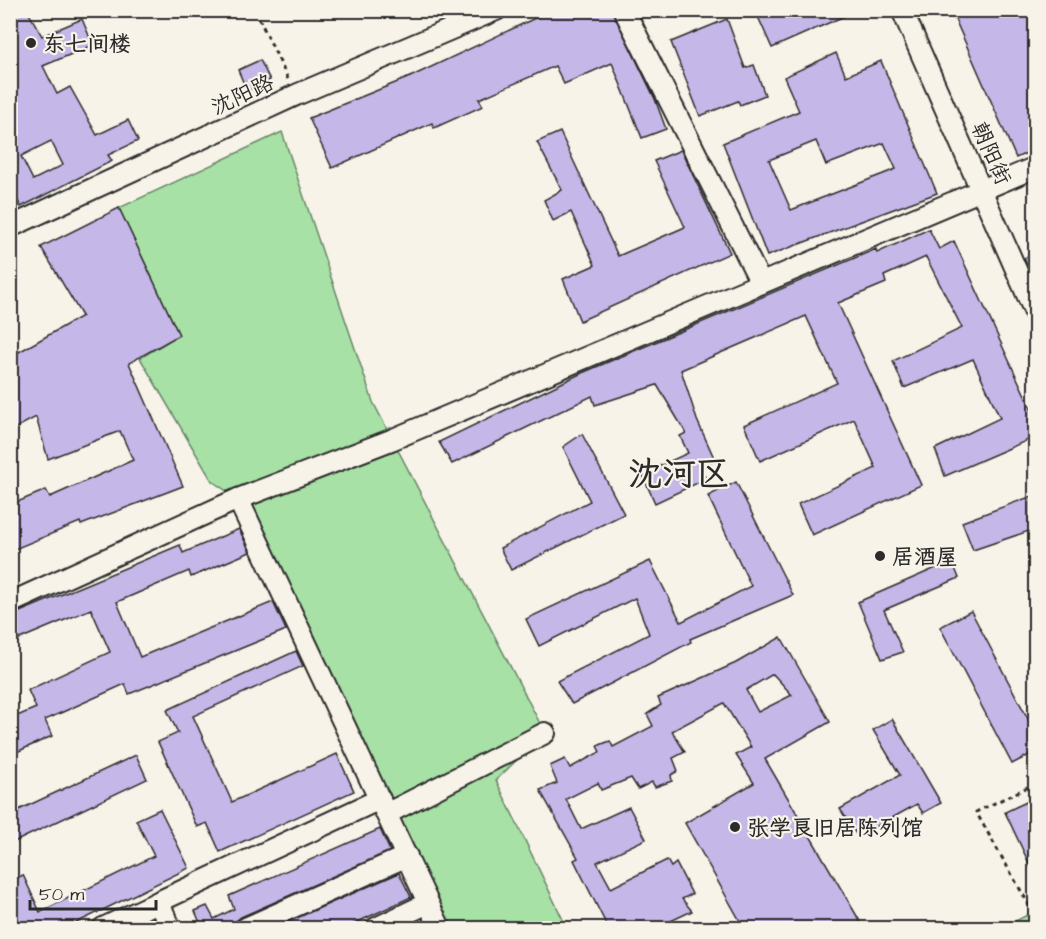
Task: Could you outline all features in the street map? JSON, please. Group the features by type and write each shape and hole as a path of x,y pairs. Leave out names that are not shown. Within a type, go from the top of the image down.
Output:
{"street":[{"name":"沈阳路","path":"10,227 296,95 496,10"},
{"path":"624,10 761,283"},
{"name":"朝阳街","path":"902,10 983,191 1035,315"},
{"path":"10,603 238,499 391,440 983,191 1035,167"},
{"path":"238,499 440,928"},
{"path":"103,928 158,902 384,806 545,733"},
{"path":"246,928 407,856"},
{"path":"158,902 171,928"},
{"path":"376,928 428,903"}],"path":[{"path":"255,10 296,95"},
{"path":"1035,783 976,812 1035,917"}],"green space":[{"path":"282,132 373,402 545,733 496,780 567,928 440,928 238,499 212,481 140,358 179,335 119,208"},
{"path":"1035,911 1035,928 1002,928"}],"building":[{"path":"10,10 27,10 42,36 82,19 93,45 43,66 57,94 70,87 97,135 128,120 138,141 108,155 112,161 21,207 10,185 10,161 16,159 10,148","holes":["51,141 63,165 33,180 21,156"]},
{"path":"552,10 612,10 655,99 666,129 642,138 612,63 564,84 555,66 479,99 483,106 434,128 432,123 332,168 309,118 410,77"},
{"path":"755,10 858,10 772,48"},
{"path":"951,10 1035,10 1035,149 1016,158"},
{"path":"727,19 745,68 754,65 765,95 740,105 738,101 700,116 671,42"},
{"path":"836,53 846,76 881,61 937,193 767,256 723,143 799,111 784,77","holes":["816,141 826,165 884,143 896,169 791,210 769,160"]},
{"path":"260,60 270,80 247,91 238,70"},
{"path":"560,132 618,256 685,227 654,161 681,150 730,253 580,321 563,279 595,265 571,212 553,221 544,200 562,190 537,142"},
{"path":"119,208 179,335 129,363 183,486 81,525 80,522 10,551 10,505 46,490 50,497 133,460 120,431 48,459 36,417 10,431 10,357 82,316 41,247"},
{"path":"929,229 939,249 954,241 1035,417 1035,437 945,476 935,449 1000,418 973,359 904,388 893,361 962,328 926,257 884,276 886,283 838,303 921,485 812,535 798,504 876,468 854,419 760,461 744,425 837,383 806,316 681,370 697,420 715,460 700,467 706,479 655,503 642,474 688,453 680,436 686,433 657,385 595,405 592,396 452,464 439,442 582,373 876,249 877,253"},
{"path":"1035,252 1035,284 1024,258"},
{"path":"582,434 624,514 511,570 500,548 590,501 563,447"},
{"path":"736,482 793,595 690,639 691,642 572,704 557,681 649,634 635,598 539,646 526,619 650,561 681,622 751,586 708,496"},
{"path":"1035,495 1035,529 973,550 962,522"},
{"path":"239,529 250,552 191,577 189,571 117,602 140,657 273,602 286,630 129,694 125,684 45,720 52,736 10,755 10,719 36,708 28,690 110,652 91,609 10,643 10,616 180,545 183,553"},
{"path":"952,561 959,578 884,610 903,652 882,659 858,602"},
{"path":"971,611 1035,732 1035,752 1012,764 940,627"},
{"path":"781,637 830,722 765,759 864,928 744,928 685,823 754,783 736,755 751,747 724,703 672,731 685,752 673,758 678,771 671,775 672,781 655,787 652,782 638,789 631,778 601,790 598,783 566,799 581,829 629,807 646,839 597,862 611,888 667,860 671,867 676,863 692,894 682,899 692,911 656,928 608,928 574,860 578,858 540,790 557,783 550,766 565,759 570,768 600,752 597,746 610,741 613,747 653,726 647,714 661,705 658,698 736,663","holes":["773,674 792,695 758,712 746,690"]},
{"path":"296,651 303,666 193,716 232,802 337,754 354,791 220,852 207,823 197,827 158,742 178,733 167,710"},
{"path":"892,719 941,803 923,813 917,804 858,837 840,809 900,775 873,730"},
{"path":"136,755 147,779 10,844 10,814"},
{"path":"1035,798 1035,876 1005,812"},
{"path":"160,809 189,868 66,928 17,928 10,915 10,881 23,875 40,912 154,856 136,820"},
{"path":"380,829 390,851 241,917 236,921 234,928 193,928 201,925 195,911 207,906 214,919 234,909 229,896"},
{"path":"399,873 411,897 345,928 274,928"}],"place":[{"name":"东七间楼","path":"31,43"},
{"name":"居酒屋","path":"880,556"},
{"name":"张学良旧居陈列馆","path":"735,827"}],"district":[{"name":"沈河区","path":"679,473"}]}
